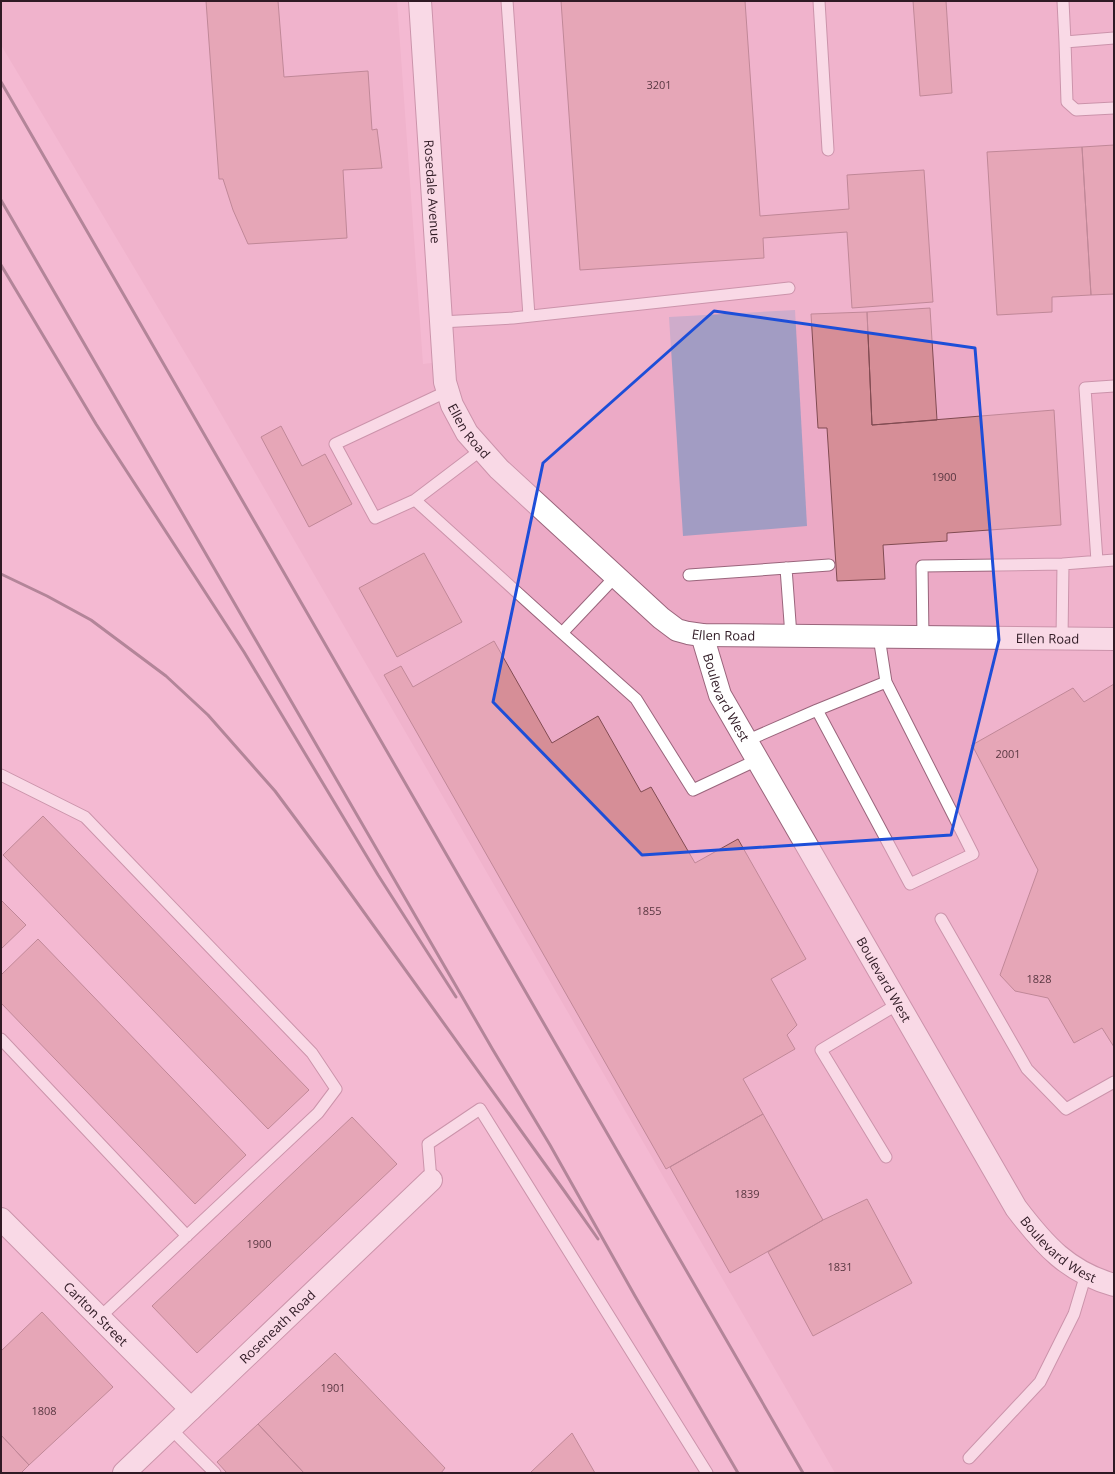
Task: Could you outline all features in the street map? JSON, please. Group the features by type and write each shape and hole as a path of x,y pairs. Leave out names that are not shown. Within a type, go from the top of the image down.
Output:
{"street":[{"name":"Rosedale Avenue","path":"420,1 446,386"},
{"name":"Ellen Road","path":"446,386 452,405 466,432 480,450 616,577 661,618 677,630 688,634 702,635 1114,640"},
{"name":"Boulevard West","path":"702,635 720,695 1016,1208 1035,1234 1050,1250 1075,1268 1114,1285"},
{"name":"Roseneath Road","path":"124,1473 430,1180"},
{"name":"Carlton Street","path":"1,1219 191,1409"}],"lane":[{"path":"507,1 530,316"},
{"path":"819,1 828,150"},
{"path":"1063,1 1067,102 1076,110 1114,108"},
{"path":"1065,42 1114,38"},
{"path":"441,322 530,316 789,288"},
{"path":"446,386 335,444 375,518 415,500 480,450"},
{"path":"1097,562 1085,388 1114,386"},
{"path":"415,500 562,634 636,699 693,790 757,760"},
{"path":"923,638 922,566 1063,564 1114,560"},
{"path":"1062,639 1063,564"},
{"path":"689,575 829,565"},
{"path":"786,568 791,636"},
{"path":"562,634 616,577"},
{"path":"817,710 910,884 973,854 886,682 879,637"},
{"path":"746,741 886,682"},
{"path":"1,775 85,817 312,1053 336,1089 318,1113 99,1318"},
{"path":"941,919 1027,1069 1066,1109 1114,1082"},
{"path":"886,1157 821,1050 898,1004"},
{"path":"1,1039 187,1236"},
{"path":"430,1180 428,1144 480,1109 707,1473"},
{"path":"969,1458 1040,1382 1074,1314 1086,1274"},
{"path":"171,1429 215,1473"}],"highlighted area":[{"path":"714,311 975,348 999,640 951,835 642,855 493,702 543,463"}],"shaded area":[{"path":"1,1 397,1 423,364 456,360 420,1 1114,1 1114,1473 835,1473 206,388 1,45"},
{"path":"795,310 807,526 683,536 669,317"}],"building":[{"path":"206,1 278,1 284,77 368,71 372,130 377,129 382,168 343,170 347,238 248,244 233,210 223,179 219,179"},
{"path":"561,1 745,1 760,216 849,209 847,175 924,170 933,302 852,308 847,232 763,238 764,258 580,270"},
{"path":"913,1 946,1 952,93 920,96"},
{"path":"1114,145 1114,294 1091,295 1082,147"},
{"path":"1082,147 1091,295 1052,297 1052,312 997,315 987,152"},
{"path":"930,308 937,420 872,425 867,312"},
{"path":"867,312 872,425 1054,410 1061,525 947,533 947,541 883,545 885,579 837,581 827,428 818,428 811,314"},
{"path":"281,426 302,466 325,454 352,504 309,527 261,437"},
{"path":"424,553 462,622 397,657 359,588"},
{"path":"494,641 552,743 598,716 641,792 651,787 695,863 738,839 806,959 771,979 797,1025 787,1035 795,1049 743,1079 763,1114 666,1169 384,675 401,666 413,687"},
{"path":"1114,684 1114,1047 1102,1028 1074,1043 1048,998 1015,991 1000,975 1038,870 972,745 1073,688 1084,702"},
{"path":"43,816 309,1090 268,1129 3,855"},
{"path":"1,900 26,925 1,949"},
{"path":"38,939 246,1155 195,1204 1,1003 1,975"},
{"path":"763,1114 823,1220 730,1273 670,1167"},
{"path":"352,1117 397,1164 197,1353 152,1306"},
{"path":"867,1199 912,1283 813,1336 768,1252 823,1220"},
{"path":"42,1312 113,1387 29,1465 1,1435 1,1351"},
{"path":"335,1353 445,1468 441,1473 304,1473 258,1424"},
{"path":"258,1424 304,1473 227,1473 217,1462"},
{"path":"572,1433 595,1473 530,1473"},
{"path":"1,1435 29,1465 21,1473 1,1473"}],"railway":[{"path":"1,82 803,1473"},
{"path":"1,200 493,1050 550,1145 635,1296 738,1473"},
{"path":"1,265 96,424 244,652 378,875 456,997"},
{"path":"1,574 47,596 91,620 166,676 208,715 275,791 330,865 598,1239"}]}
